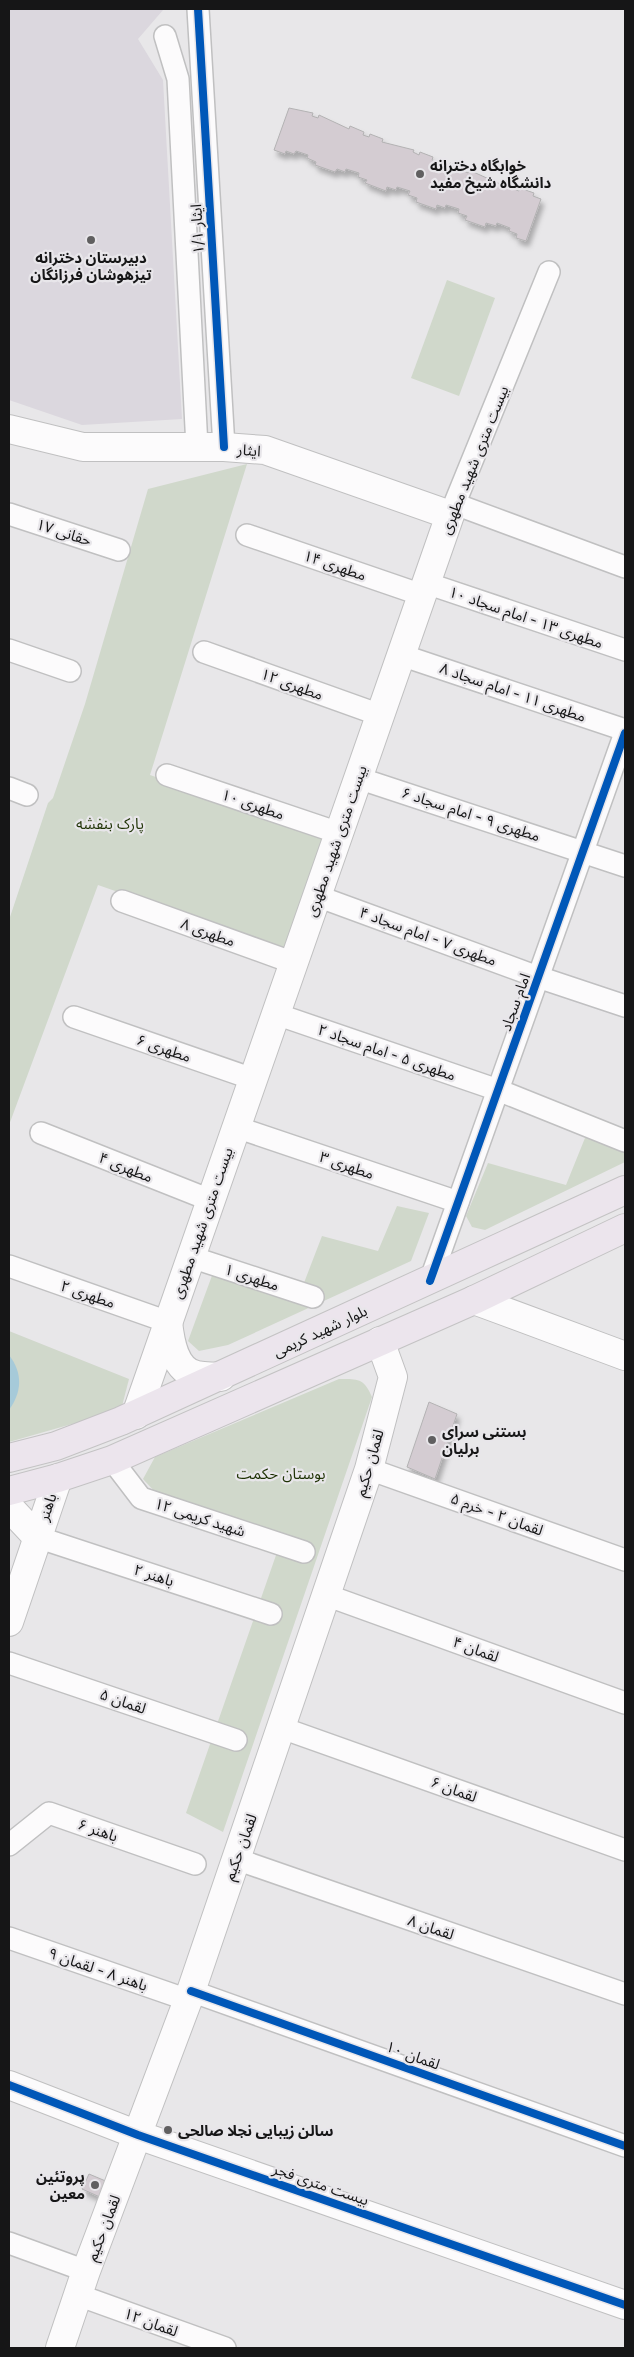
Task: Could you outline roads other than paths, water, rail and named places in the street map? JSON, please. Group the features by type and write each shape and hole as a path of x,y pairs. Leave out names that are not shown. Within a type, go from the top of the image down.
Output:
{"main road":[{"name":"ایثار","path":"9,429 82,447 224,447 265,450 452,510"},
{"name":"بیست متری شهید مطهری","path":"136,1415 452,510"},
{"name":"بلوار شهید کریمی","path":"9,1458 56,1446 136,1415 625,1190"},
{"path":"9,1491 58,1478 112,1460 474,1300 625,1228"},
{"path":"474,1300 625,1356"},
{"path":"168,1322 170,1342 183,1367 195,1375 221,1376"},
{"name":"لقمان حکیم","path":"60,2348 82,2283 189,1995 282,1728 369,1469 393,1377 380,1341"},
{"name":"باهنر","path":"9,1622 58,1478"},
{"name":"باهنر","path":"9,1507 37,1537"},
{"name":"بیست متری فجر","path":"9,2085 138,2135 625,2305"}],"street":[{"name":"ایثار ۱/۱","path":"198,9 224,447"},
{"path":"165,36 178,79 197,447"},
{"name":"بیست متری شهید مطهری","path":"452,510 550,272"},
{"path":"452,510 625,567"},
{"name":"حقانی ۱۷","path":"9,514 119,550"},
{"name":"مطهری ۱۴","path":"247,535 424,589"},
{"name":"مطهری ۱۳ - امام سجاد ۱۰","path":"424,589 625,650"},
{"path":"9,650 70,671"},
{"name":"مطهری ۱۲","path":"204,652 380,715"},
{"name":"مطهری ۱۱ - امام سجاد ۸","path":"401,654 625,731"},
{"name":"امام سجاد","path":"430,1281 625,731"},
{"name":"مطهری ۱۰","path":"167,775 339,833"},
{"name":"مطهری ۹ - امام سجاد ۶","path":"358,778 625,866"},
{"name":"مطهری ۷ - امام سجاد ۴","path":"317,896 538,978 625,1006"},
{"name":"مطهری ۸","path":"122,901 294,963"},
{"name":"مطهری ۵ - امام سجاد ۲","path":"276,1014 498,1090 625,1141"},
{"name":"مطهری ۶","path":"74,1017 253,1079"},
{"name":"مطهری ۳","path":"236,1127 458,1202"},
{"name":"مطهری ۴","path":"41,1133 210,1200"},
{"name":"مطهری ۱","path":"191,1257 313,1296"},
{"name":"مطهری ۲","path":"9,1266 168,1322"},
{"name":"شهید کریمی ۱۲","path":"112,1460 141,1498 304,1552"},
{"name":"لقمان ۲ - خرم ۵","path":"369,1469 625,1560"},
{"name":"باهنر ۲","path":"37,1537 271,1614"},
{"name":"لقمان ۴","path":"326,1595 625,1703"},
{"name":"لقمان ۵","path":"9,1662 236,1740"},
{"name":"لقمان ۶","path":"282,1728 625,1850"},
{"name":"باهنر ۶","path":"9,1845 49,1813 195,1864"},
{"name":"لقمان ۸","path":"236,1859 625,1994"},
{"name":"باهنر ۸ - لقمان ۹","path":"9,1938 189,1995"},
{"name":"لقمان ۱۰","path":"189,1995 625,2146"},
{"name":"لقمان ۱۲","path":"9,2243 82,2283 225,2348"}],"water":[{"path":"9,1355 17,1369 19,1382 16,1396 9,1410"}],"place":[{"name":"خوابگاه دخترانه دانشگاه شیخ مفید","path":"420,174"},
{"name":"دبیرستان دخترانه تیزهوشان فرزانگان","path":"91,240"},
{"name":"بستنی سرای برلیان","path":"432,1440"},
{"name":"سالن زیبایی نجلا صالحی","path":"168,2130"},
{"name":"پروتئین معین","path":"95,2185"}],"park label":[{"name":"پارک بنفشه","path":"110,823"},
{"name":"بوستان حکمت","path":"281,1473"}]}
